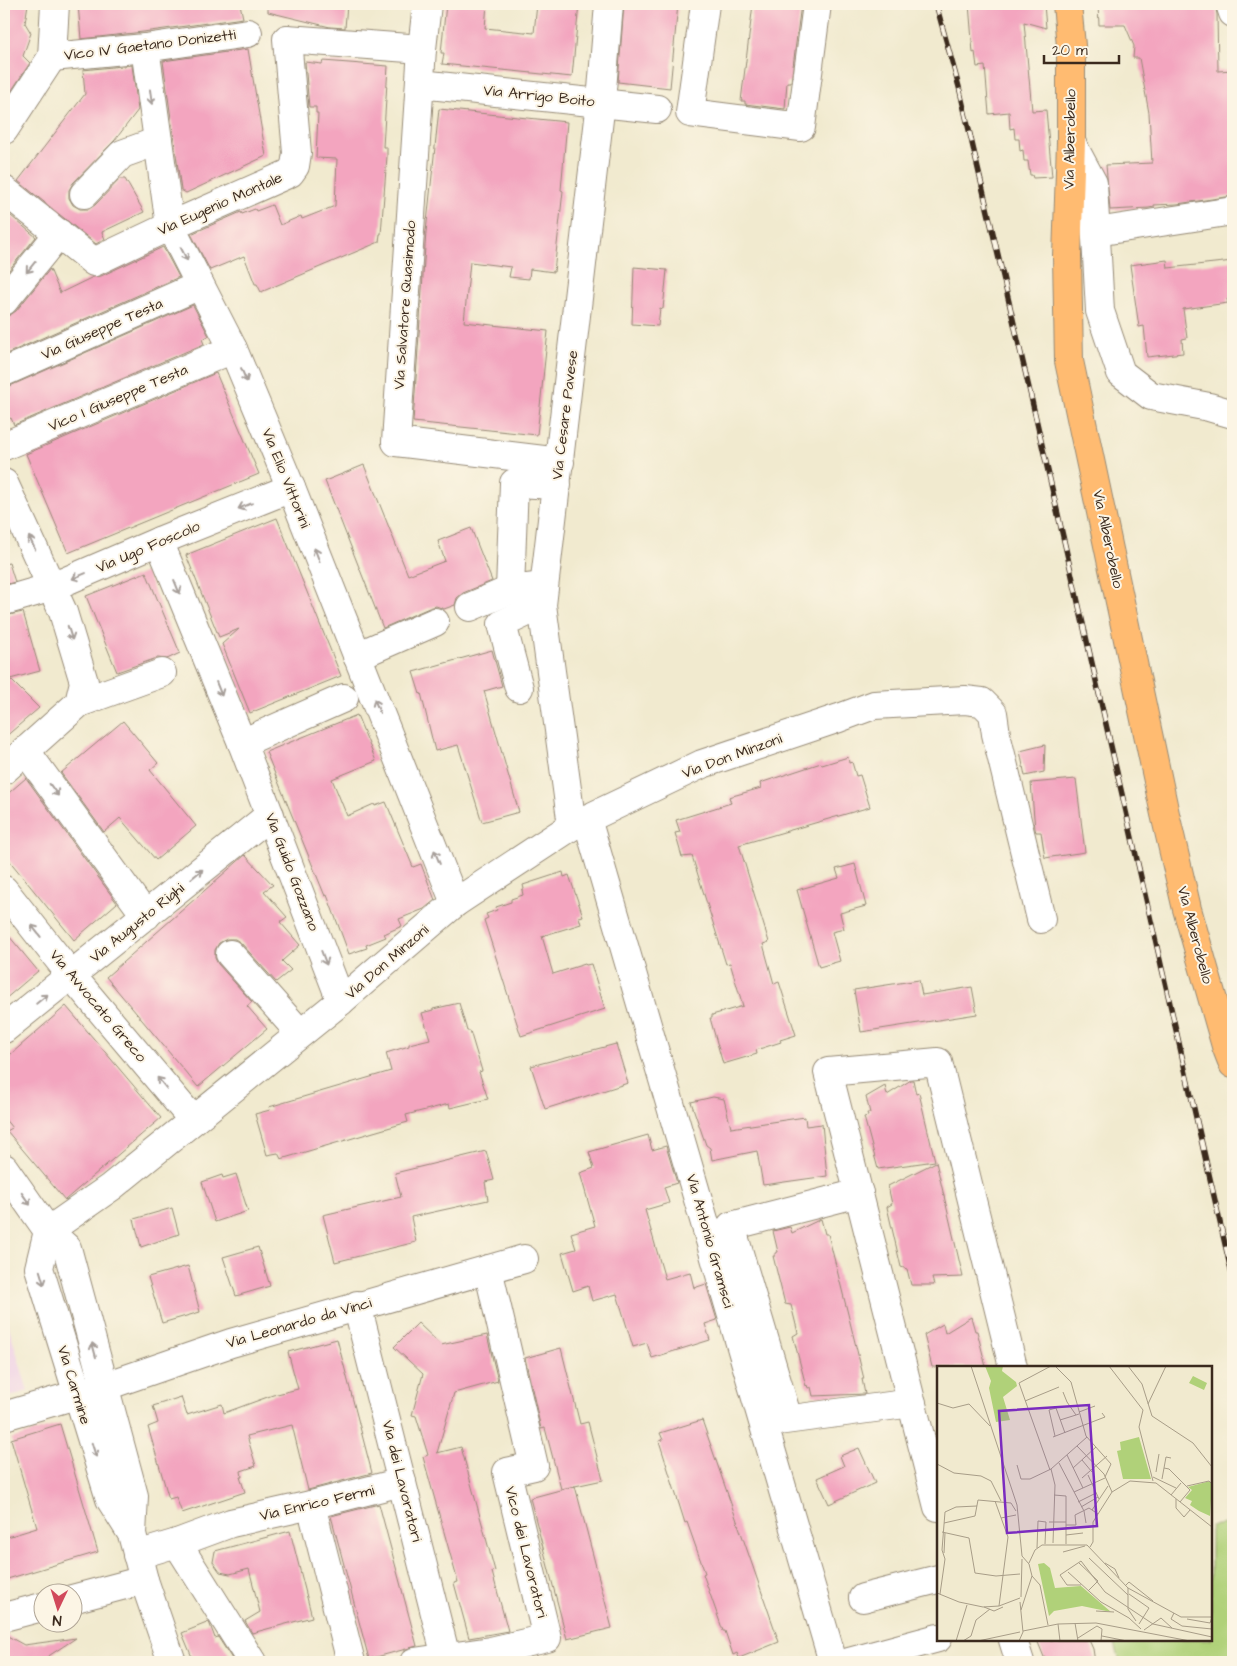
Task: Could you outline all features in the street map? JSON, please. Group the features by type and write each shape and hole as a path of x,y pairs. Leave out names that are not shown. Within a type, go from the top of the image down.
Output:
{"main road":[{"name":"Via Alberobello","path":"1067,4 1071,46 1071,142 1067,256 1069,361 1165,814 1187,909 1226,1046 1233,1064"}],"street":[{"path":"4,130 52,57 56,4"},
{"name":"Via Salvatore Quasimodo","path":"427,4 422,49 396,442 558,473"},
{"name":"Via Cesare Pavese","path":"579,823 543,596 601,102 609,4"},
{"path":"704,4 690,113 802,127 817,4"},
{"path":"1230,4 1233,14"},
{"name":"Vico IV Gaetano Donizetti","path":"52,57 145,48 248,32"},
{"name":"Via Eugenio Montale","path":"59,233 94,262 290,173 295,166 297,153 287,39 422,49"},
{"name":"Via Elio Vittorini","path":"145,48 170,226 233,349 455,903"},
{"name":"Via Arrigo Boito","path":"420,84 657,109"},
{"path":"84,194 122,154 158,141"},
{"path":"1071,142 1093,183 1100,311 1121,372 1151,396 1209,407 1233,414"},
{"path":"4,190 59,233 4,301"},
{"path":"1096,232 1233,211"},
{"name":"Via Giuseppe Testa","path":"4,372 200,285"},
{"name":"Vico I Giuseppe Testa","path":"4,446 233,349"},
{"path":"510,590 514,483 558,473"},
{"path":"4,483 66,621 84,682 79,702"},
{"name":"Via Ugo Foscolo","path":"4,601 52,587 290,488"},
{"name":"Via Guido Gozzano","path":"159,541 242,743 341,1001"},
{"path":"470,607 510,590 543,596"},
{"path":"519,688 502,624 543,596"},
{"path":"356,656 435,622"},
{"path":"4,770 79,702 162,673"},
{"path":"242,743 344,698"},
{"name":"Via Don Minzoni","path":"48,1231 111,1187 341,1001 455,903 579,823 702,764 840,718 874,704 965,700 982,702 993,713 996,734 1041,919"},
{"path":"26,750 146,916"},
{"name":"Via Augusto Righi","path":"4,1030 270,815"},
{"name":"Via Antonio Gramsci","path":"579,823 776,1421 833,1662"},
{"name":"Via Avvocato Greco","path":"4,890 71,975 193,1120"},
{"path":"230,954 300,1033"},
{"path":"937,1503 828,1072 938,1062 1013,1366"},
{"name":"Via Carmine","path":"4,1168 48,1231 67,1248 134,1496 138,1556"},
{"path":"858,1194 731,1226 776,1421 912,1403"},
{"name":"Via Carmine","path":"48,1231 39,1268 76,1394 110,1499 138,1556 172,1662"},
{"name":"Via Leonardo da Vinci","path":"4,1416 103,1386 231,1343 524,1259"},
{"name":"Vico dei Lavoratori","path":"446,1657 491,1651 547,1638 507,1472 534,1466 488,1268"},
{"name":"Via dei Lavoratori","path":"357,1306 446,1657"},
{"name":"Via Enrico Fermi","path":"82,1592 138,1556 231,1523 402,1482"},
{"path":"310,1505 351,1662"},
{"name":"Via Enrico Fermi","path":"231,1523 236,1537 297,1522 320,1602"},
{"path":"177,1543 252,1662"},
{"path":"863,1598 937,1579"},
{"path":"4,1617 32,1610"},
{"path":"849,1662 937,1638"},
{"path":"1013,1641 1020,1662"},
{"path":"414,1662 446,1657"}],"shaded area":[{"path":"4,1310 28,1391 4,1398"}],"green space":[{"path":"1233,1523 1233,1662 1120,1662 1114,1641 1212,1641 1212,1526"}],"building":[{"path":"4,4 28,4 25,23 31,33 23,56 30,63 4,102"},
{"path":"78,4 240,4 243,18 81,39"},
{"path":"268,4 347,4 345,28 330,27 268,12"},
{"path":"446,4 487,4 485,28 534,33 537,4 579,4 572,77 442,64 444,53 441,53"},
{"path":"624,4 678,4 670,88 618,82"},
{"path":"753,4 801,4 791,82 787,82 785,109 745,104 745,101 741,101"},
{"path":"969,4 1044,4 1046,28 1024,22 1032,111 1046,110 1052,177 1033,178 1030,175 1028,161 1024,161 1023,150 1020,151 1019,139 1015,139 1014,128 1010,129 1009,112 989,114 985,66 977,67 975,52 973,53"},
{"path":"1098,4 1215,4 1217,14 1218,71 1233,70 1233,196 1177,204 1154,205 1154,207 1149,208 1110,210 1106,165 1152,163 1149,113 1139,58 1133,58 1134,46 1125,25 1099,25"},
{"path":"248,49 266,156 186,193 181,190 163,61"},
{"path":"323,61 388,66 383,147 387,147 387,156 379,242 261,292 257,284 255,284 244,256 210,270 191,234 241,212 242,214 255,209 256,211 272,205 280,225 301,216 302,219 335,206 337,159 316,158 318,113 316,113 316,107 309,107 305,62 322,64"},
{"path":"132,65 138,110 115,140 73,183 69,190 69,198 73,205 80,209 89,209 120,179 125,179 144,212 102,232 105,239 96,244 18,181 85,94 83,70"},
{"path":"439,109 567,122 561,190 563,191 554,272 530,269 529,279 509,277 511,267 470,262 464,322 548,331 537,435 413,422 426,232"},
{"path":"4,210 36,237 4,276"},
{"path":"163,247 179,277 4,355 4,316 16,311 50,269 60,293"},
{"path":"1167,260 1168,268 1233,261 1233,298 1227,299 1228,303 1183,309 1187,338 1182,339 1183,353 1147,357 1144,326 1139,327 1130,265"},
{"path":"634,267 667,270 663,309 660,308 658,326 632,324"},
{"path":"193,305 209,336 202,339 204,344 14,425 11,418 4,421 4,387"},
{"path":"216,373 259,474 68,553 26,454"},
{"path":"364,465 408,575 445,561 438,541 471,528 492,581 463,593 457,598 455,605 444,609 436,606 429,608 383,628 325,481"},
{"path":"277,518 341,676 250,713 222,644 239,629 219,637 186,555"},
{"path":"9,563 15,582 4,585 4,564"},
{"path":"146,572 180,653 167,659 157,658 117,672 86,596"},
{"path":"23,612 40,671 10,679 39,708 4,738 4,616"},
{"path":"492,650 502,686 484,691 519,812 482,822 458,745 435,751 421,693 413,672"},
{"path":"357,715 376,761 332,779 347,816 374,804 375,806 386,802 413,867 421,864 435,900 424,909 399,919 402,926 384,934 386,937 366,945 367,948 349,954 327,895 325,896 266,752"},
{"path":"123,721 158,763 150,770 196,826 156,860 120,818 104,832 61,773"},
{"path":"1045,745 1044,772 1025,776 1020,751"},
{"path":"848,757 849,763 852,762 856,776 860,775 870,807 739,845 769,942 763,944 774,984 779,982 796,1035 756,1050 757,1054 723,1064 710,1018 712,1018 712,1015 743,1006 730,963 726,964 692,856 682,857 675,833 680,832 676,820 731,803 729,797 761,788 760,783 821,763 822,765"},
{"path":"26,778 117,903 74,940 4,854 4,797"},
{"path":"1076,779 1085,852 1045,858 1041,832 1036,832 1035,829 1031,783"},
{"path":"245,855 273,885 264,891 287,917 280,922 300,945 282,961 291,970 276,982 241,943 235,939 227,939 219,943 215,950 215,958 218,964 252,1002 247,1006 267,1029 198,1087 106,977"},
{"path":"855,864 866,906 840,913 844,929 832,932 840,961 819,967 797,890 839,878 836,869"},
{"path":"563,872 564,877 569,875 583,916 579,917 581,924 542,936 553,974 585,964 591,964 605,1009 521,1036 484,920 488,918 486,914 497,910 496,907 511,902 511,899 523,895 523,885"},
{"path":"4,930 38,971 4,1000"},
{"path":"919,980 922,995 972,987 977,1014 861,1032 854,990"},
{"path":"459,1003 467,1031 470,1031 482,1071 479,1072 488,1099 450,1108 449,1104 406,1115 408,1122 281,1159 278,1153 267,1155 255,1114 270,1110 269,1107 391,1071 386,1053 409,1046 409,1044 430,1039 422,1013"},
{"path":"66,1006 161,1118 65,1200 7,1131 12,1128 4,1118 4,1060"},
{"path":"616,1044 628,1083 545,1109 531,1066"},
{"path":"913,1080 916,1094 919,1093 935,1161 878,1169 864,1117 868,1116 867,1113 870,1113 866,1097 885,1086 887,1095"},
{"path":"713,1097 724,1099 731,1128 805,1117 806,1126 822,1124 827,1176 763,1185 757,1151 712,1160 710,1148 706,1145 691,1102"},
{"path":"648,1135 652,1150 666,1146 677,1183 664,1187 669,1203 645,1210 665,1279 690,1272 694,1288 706,1284 717,1320 705,1324 710,1340 652,1358 647,1343 633,1347 617,1294 592,1301 588,1286 573,1291 562,1253 576,1249 571,1233 595,1226 580,1173 594,1168 589,1152"},
{"path":"486,1151 494,1180 485,1182 488,1200 411,1217 416,1242 335,1262 323,1215 401,1197 395,1173"},
{"path":"936,1162 963,1277 932,1278 934,1285 911,1285 907,1269 901,1267 887,1207 892,1204 888,1186"},
{"path":"236,1174 248,1211 215,1222 202,1182 222,1175 223,1178"},
{"path":"172,1208 179,1234 141,1247 134,1219"},
{"path":"821,1219 825,1234 828,1234 864,1379 862,1379 865,1394 813,1396 811,1387 808,1388 806,1386 793,1336 798,1333 791,1305 785,1304 773,1256 778,1252 773,1231 790,1227 792,1233"},
{"path":"258,1247 270,1286 236,1296 223,1257"},
{"path":"188,1266 200,1312 162,1323 148,1277"},
{"path":"971,1317 975,1331 977,1331 986,1366 932,1367 924,1335 943,1324 945,1333"},
{"path":"418,1323 441,1345 487,1335 498,1381 454,1393 437,1453 461,1447 495,1571 492,1572 508,1631 469,1638 454,1583 458,1582 423,1457 428,1455 416,1416 412,1415 423,1374 394,1347"},
{"path":"337,1339 372,1473 308,1490 292,1425 247,1436 256,1466 241,1471 242,1477 240,1477 245,1492 182,1513 176,1497 169,1499 148,1427 158,1423 153,1406 181,1397 187,1415 222,1404 224,1413 273,1395 298,1389 288,1352"},
{"path":"561,1348 580,1424 588,1422 603,1480 561,1489 545,1428 541,1429 525,1358"},
{"path":"702,1420 779,1642 739,1658 737,1653 733,1655 725,1631 723,1631 703,1574 705,1573 687,1522 685,1523 659,1441 663,1440 660,1433"},
{"path":"60,1424 98,1552 4,1580 4,1538 37,1528 11,1439"},
{"path":"859,1448 875,1483 829,1504 817,1478 844,1466 840,1456"},
{"path":"575,1486 612,1628 567,1639 530,1498"},
{"path":"379,1504 417,1646 369,1659 331,1516"},
{"path":"290,1531 312,1617 252,1633 245,1621 260,1612 249,1569 230,1574 220,1572 213,1562 215,1551"},
{"path":"209,1622 215,1638 218,1637 234,1662 194,1662 182,1633"},
{"path":"4,1634 24,1645 76,1638 47,1657 57,1662 4,1662 4,1648 6,1647"},
{"path":"1037,1641 1089,1641 1095,1662 1046,1662"}],"railway":[{"path":"936,4 959,87 1233,1279"}]}
